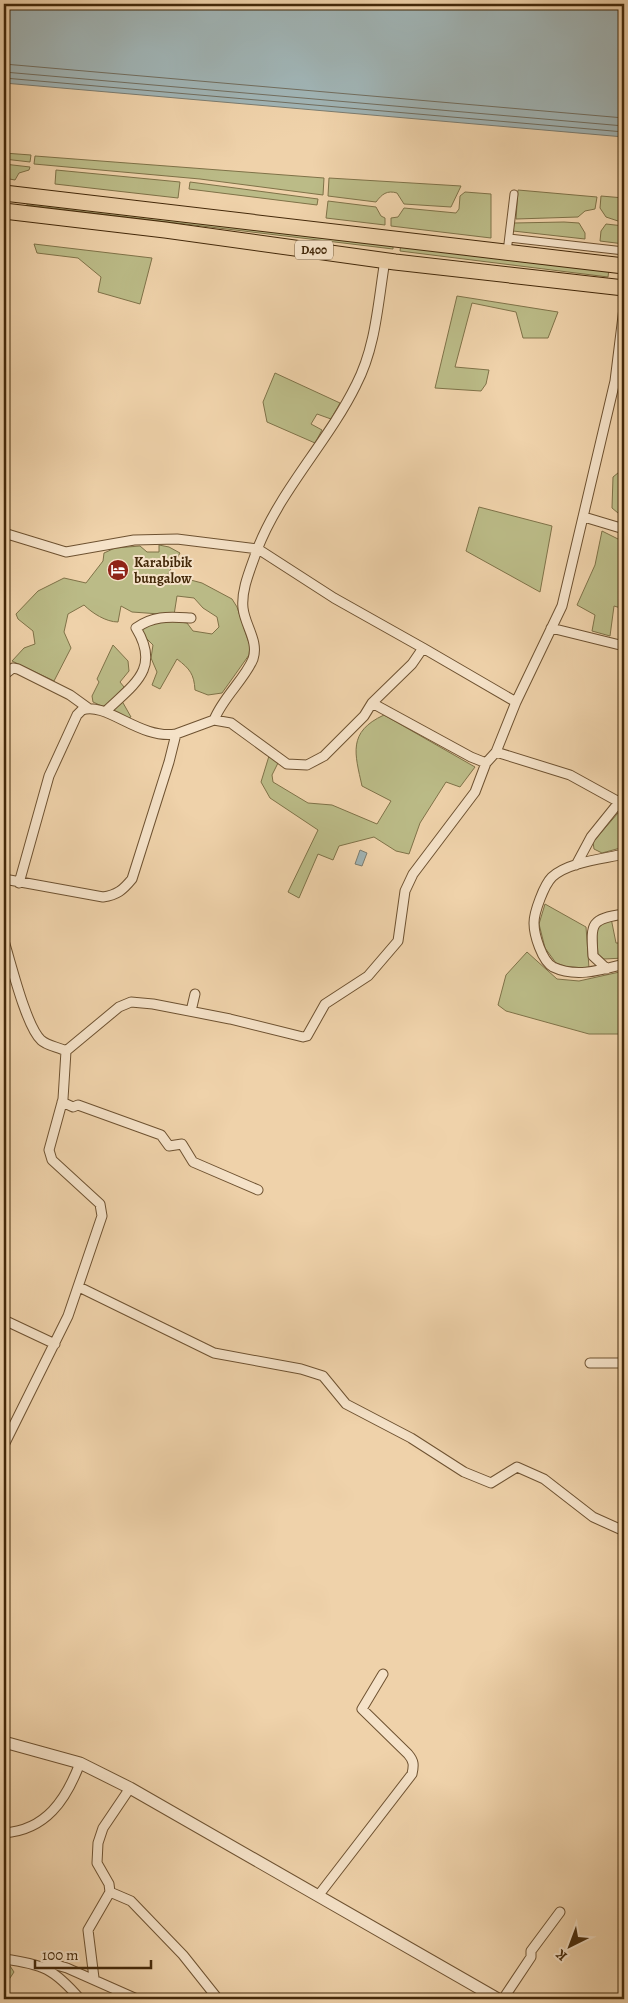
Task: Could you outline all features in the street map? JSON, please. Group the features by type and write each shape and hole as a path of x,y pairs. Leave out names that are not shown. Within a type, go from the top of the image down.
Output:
{"highway":[{"name":"D400","path":"4,193 508,245 624,266"},
{"name":"D400","path":"4,211 165,230 385,260 624,288"}],"street":[{"path":"514,194 508,245 624,251"},
{"path":"214,720 219,709 252,660 254,640 243,610 243,596 258,548 288,492 333,426 357,384 368,357 385,260"},
{"path":"4,1445 80,1287 102,1216 102,1209 52,1160 49,1150 62,1102 66,1051 119,1007 131,1002 191,1011 303,1037 307,1036 325,1004 368,976 398,942 405,891 413,874 475,792 486,764 496,752 516,702 562,606 615,381 624,308"},
{"path":"584,516 624,529"},
{"path":"4,533 66,552 117,542 177,539 258,548 334,598 516,702"},
{"path":"105,712 144,671 148,656 145,645 136,628 146,620 158,616 191,618"},
{"path":"551,628 624,646"},
{"path":"4,675 13,668 18,669 70,695 88,708 105,712 144,732 156,735 176,734 214,720 231,723 287,764 307,765 324,756 364,716 372,703 412,664 423,648"},
{"path":"372,703 471,758 486,764"},
{"path":"19,883 49,776 77,715 88,708"},
{"path":"4,879 103,897 114,895 124,889 132,879 176,734"},
{"path":"496,752 570,775 622,799 591,837 576,865"},
{"path":"624,854 576,865 552,878 537,906 534,924 541,950 551,966 566,972 583,973 624,964"},
{"path":"607,969 593,956 592,929 596,921 602,918 624,914"},
{"path":"4,941 22,997 37,1035 42,1041 66,1051"},
{"path":"191,1011 195,994"},
{"path":"62,1102 73,1107 78,1105 161,1135 169,1146 182,1144 193,1162 258,1190"},
{"path":"80,1287 214,1353 301,1369 323,1376 346,1404 411,1438 464,1472 491,1483 517,1467 544,1479 593,1517 624,1531"},
{"path":"4,1320 54,1344"},
{"path":"590,1363 624,1363"},
{"path":"318,1896 412,1774 413,1760 362,1709 383,1674"},
{"path":"4,1742 80,1763 130,1788 498,1999"},
{"path":"4,1834 20,1832 49,1814 60,1804 72,1787 80,1763"},
{"path":"94,1978 88,1930 110,1892 109,1884 97,1863 98,1843 103,1828 130,1788"},
{"path":"110,1892 131,1901 183,1955 218,1999"},
{"path":"502,1999 530,1957 531,1951 560,1912"},
{"path":"4,1959 29,1962 61,1976 80,1999"},
{"path":"42,1967 53,1964 94,1978 137,1999"}],"green space":[{"path":"4,153 31,155 30,162 4,159"},
{"path":"35,156 324,178 323,195 200,179 34,164"},
{"path":"4,164 30,167 29,170 19,173 15,180 4,178"},
{"path":"56,170 180,182 178,198 55,184"},
{"path":"329,178 461,186 451,207 404,204 397,193 393,192 385,193 376,202 328,196"},
{"path":"190,182 318,199 317,205 189,189"},
{"path":"518,190 597,197 595,209 585,211 578,217 516,219"},
{"path":"465,192 491,194 491,238 391,226 391,218 398,217 404,208 456,213 459,209 460,196"},
{"path":"601,196 624,198 624,223 606,217 600,208"},
{"path":"27,199 393,243 393,249 27,205"},
{"path":"328,201 376,207 381,216 385,218 385,225 326,218"},
{"path":"514,223 579,223 585,233 585,239 513,231"},
{"path":"606,224 624,226 624,244 600,241 601,231"},
{"path":"401,243 609,269 608,277 400,251"},
{"path":"34,244 152,258 140,304 98,292 101,277 78,258 37,253"},
{"path":"457,296 558,312 548,338 523,338 516,312 472,303 455,367 489,370 486,384 481,391 435,388"},
{"path":"275,373 340,403 331,419 317,414 311,424 322,430 315,443 267,422 263,402"},
{"path":"624,468 624,518 612,508 613,477"},
{"path":"479,507 552,526 540,592 466,551"},
{"path":"602,531 624,542 624,609 614,606 610,636 592,631 595,615 577,605 595,565"},
{"path":"159,545 169,547 180,553 168,574 202,583 232,599 237,607 250,646 249,655 222,693 208,695 195,690 194,680 190,672 177,659 160,689 152,685 157,672 151,658 153,645 144,636 142,630 146,625 162,620 174,621 187,623 193,631 212,634 219,627 217,617 203,608 194,598 177,596 174,615 132,612 121,606 118,622 113,622 91,611 84,605 68,614 64,632 71,648 54,681 12,661 24,648 35,644 33,631 18,619 16,614 38,591 64,578 86,583 103,561 104,553 115,548 140,546 147,552 159,552"},
{"path":"113,645 128,661 129,671 120,682 124,687 118,694 131,717 128,718 93,702 92,696 99,682 97,679"},
{"path":"384,715 475,767 460,787 446,782 420,823 409,854 396,851 374,837 339,846 333,860 318,854 299,898 288,892 318,830 270,798 261,782 269,756 278,763 272,775 273,782 308,803 332,805 377,824 391,801 362,786 357,764 356,745 364,729"},
{"path":"624,806 624,847 602,853 594,849 593,842"},
{"path":"545,904 586,927 589,968 567,967 556,963 545,948 539,924"},
{"path":"611,918 616,943 624,943 624,958 604,959 598,954 596,928"},
{"path":"527,952 557,979 579,981 624,971 624,1034 589,1034 506,1011 498,1005 506,975"},
{"path":"4,1965 10,1966 14,1972 4,1987"}],"water":[{"path":"4,4 624,4 624,137 4,83"},
{"path":"360,850 367,853 362,866 355,864"}],"place":[{"name":"Karabibik bungalow","path":"118,570"}]}
